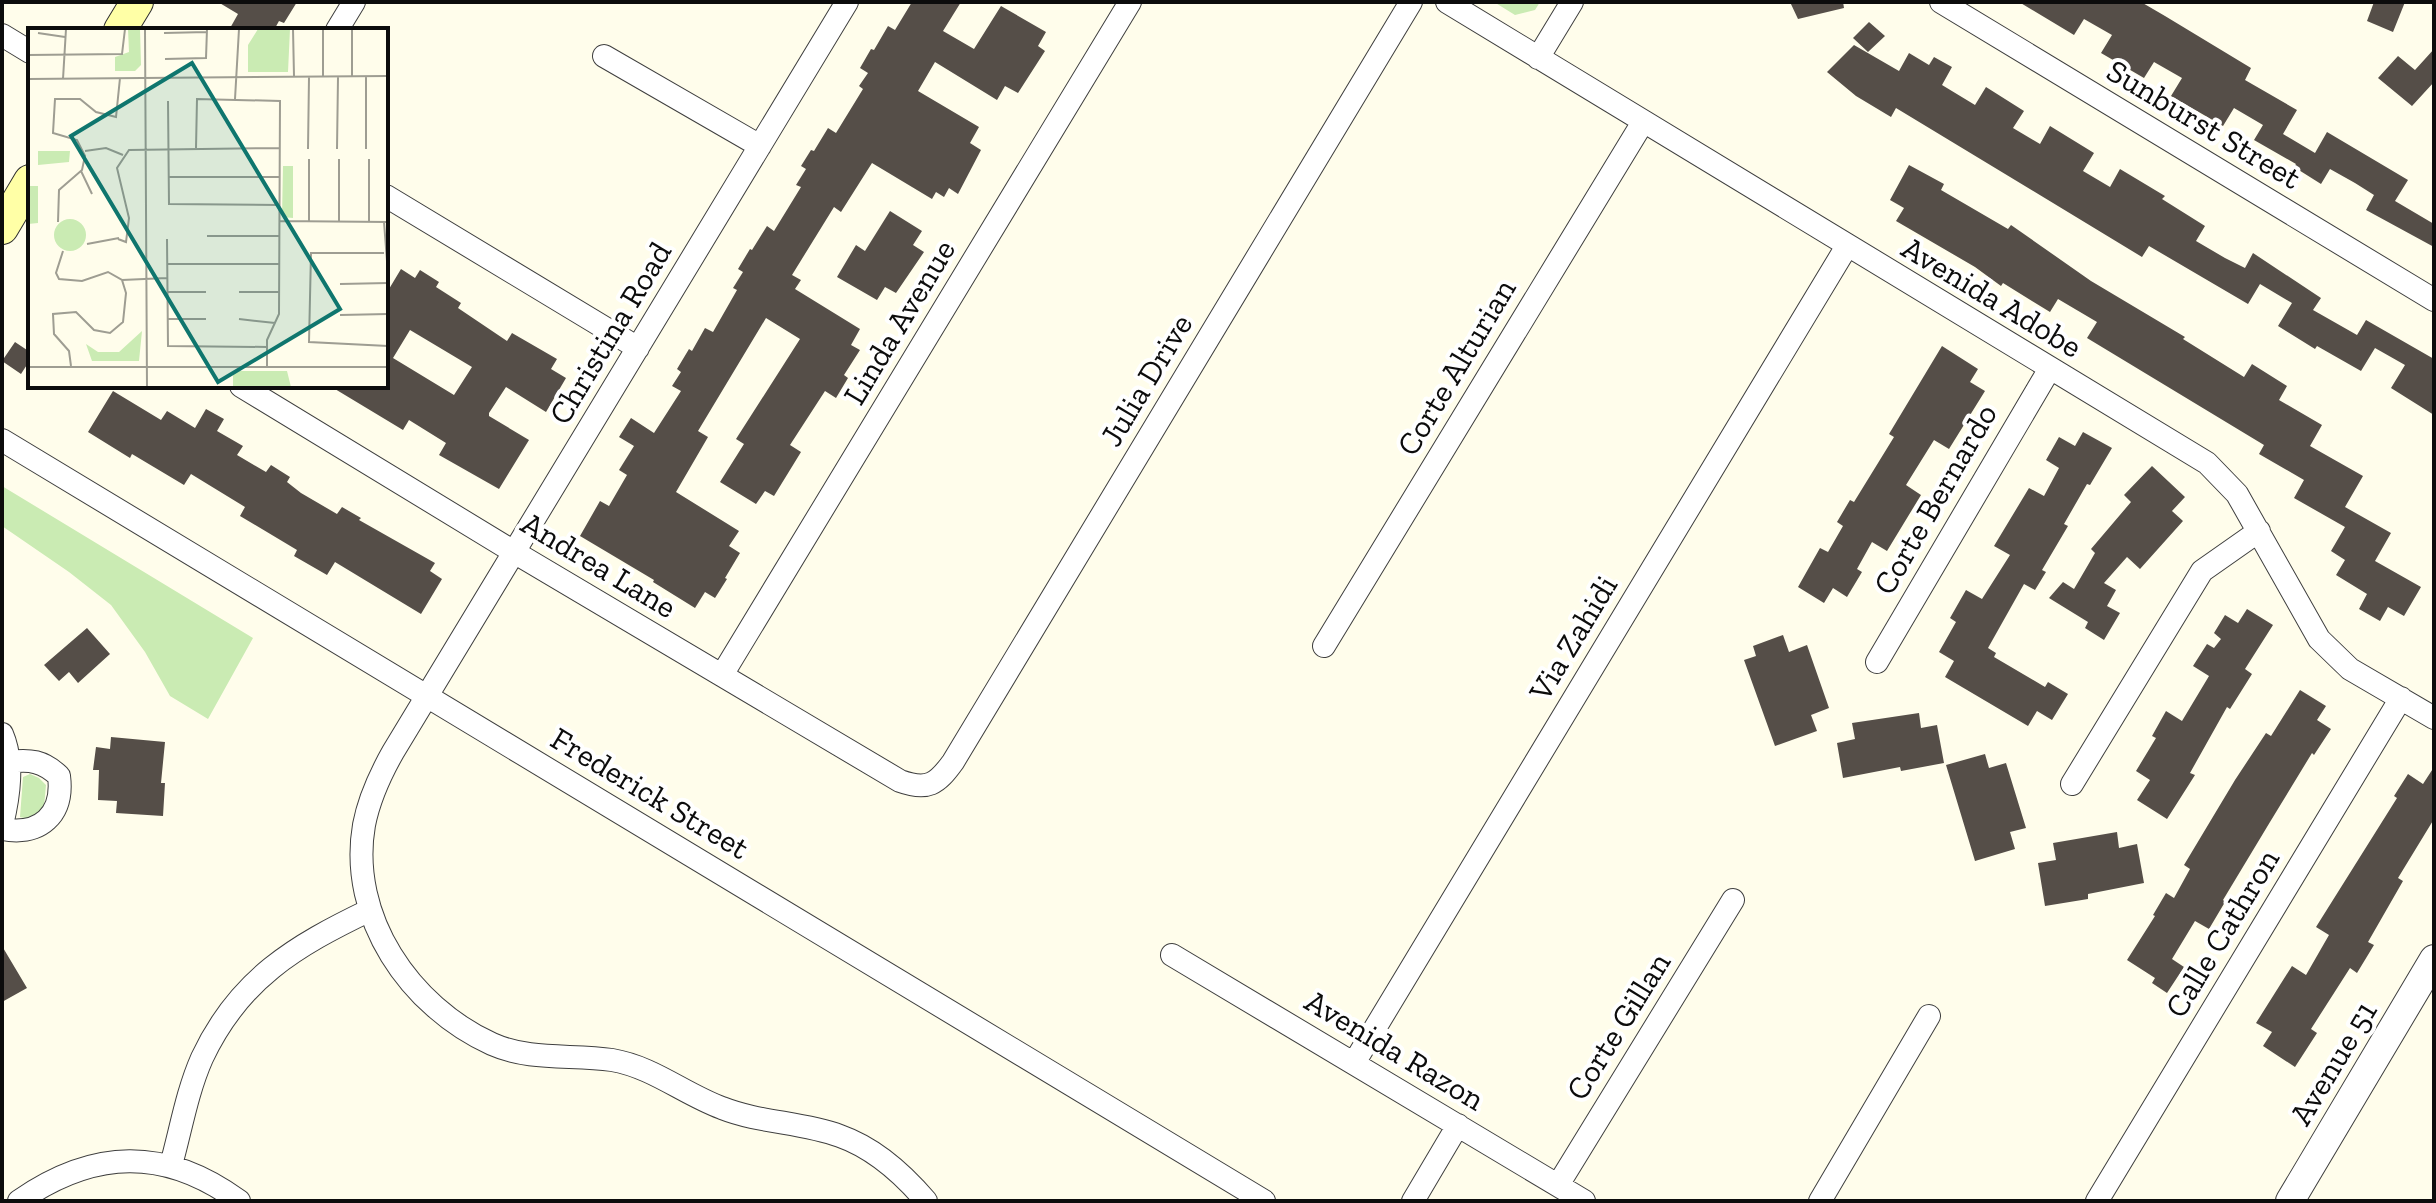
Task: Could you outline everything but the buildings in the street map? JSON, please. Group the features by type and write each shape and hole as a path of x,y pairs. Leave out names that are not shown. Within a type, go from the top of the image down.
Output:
{"main road":[{"path":"121,28 137,2"},
{"path":"2,228 28,184"}],"street":[{"path":"338,28 354,2"},
{"name":"Christina Road","path":"847,2 386,765 368,807 362,868 370,910 403,975 436,1010 470,1032 494,1045 515,1051 613,1060 683,1087 720,1107 839,1135 856,1142 892,1166 926,1201"},
{"name":"Linda Avenue","path":"722,675 1130,2"},
{"name":"Julia Drive","path":"929,786 942,777 953,762 1411,2"},
{"name":"Avenida Adobe","path":"1447,2 2049,370 2207,463 2237,494 2319,639 2350,669 2434,718"},
{"path":"1538,58 1572,2"},
{"name":"Sunburst Street","path":"1941,2 2434,300"},
{"path":"2,35 28,51"},
{"path":"604,56 760,146"},
{"name":"Corte Alturian","path":"1324,646 1643,122"},
{"path":"388,197 638,348"},
{"name":"Via Zahidi","path":"1354,1063 1847,246"},
{"name":"Corte Bernardo","path":"1877,662 2049,370"},
{"name":"Andrea Lane","path":"244,388 900,781 914,786 929,786"},
{"name":"Frederick Street","path":"2,440 1264,1201"},
{"path":"2072,784 2202,571 2259,531"},
{"name":"Calle Cathron","path":"2097,1201 2401,698"},
{"path":"2,734 9,762 2,827 17,832 43,824 57,805 61,792 59,776 47,765 36,761 9,762"},
{"name":"Corte Gillan","path":"1558,1185 1733,900"},
{"path":"171,1165 187,1101 203,1056 243,995 274,963 370,910"},
{"name":"Avenida Razon","path":"1172,955 1584,1201"},
{"name":"Avenue 51","path":"2290,1201 2434,959"},
{"path":"1820,1201 1929,1016"},
{"path":"1413,1201 1458,1125"},
{"path":"19,1201 64,1176 101,1165 133,1161 171,1165 239,1201"}],"green space":[{"path":"1494,2 1540,2 1535,10 1515,15"},
{"path":"2,486 253,638 208,719 170,696 145,652 111,605 2,526"},
{"path":"30,774 46,785 44,807 33,816 24,818 20,817 23,777"}]}
